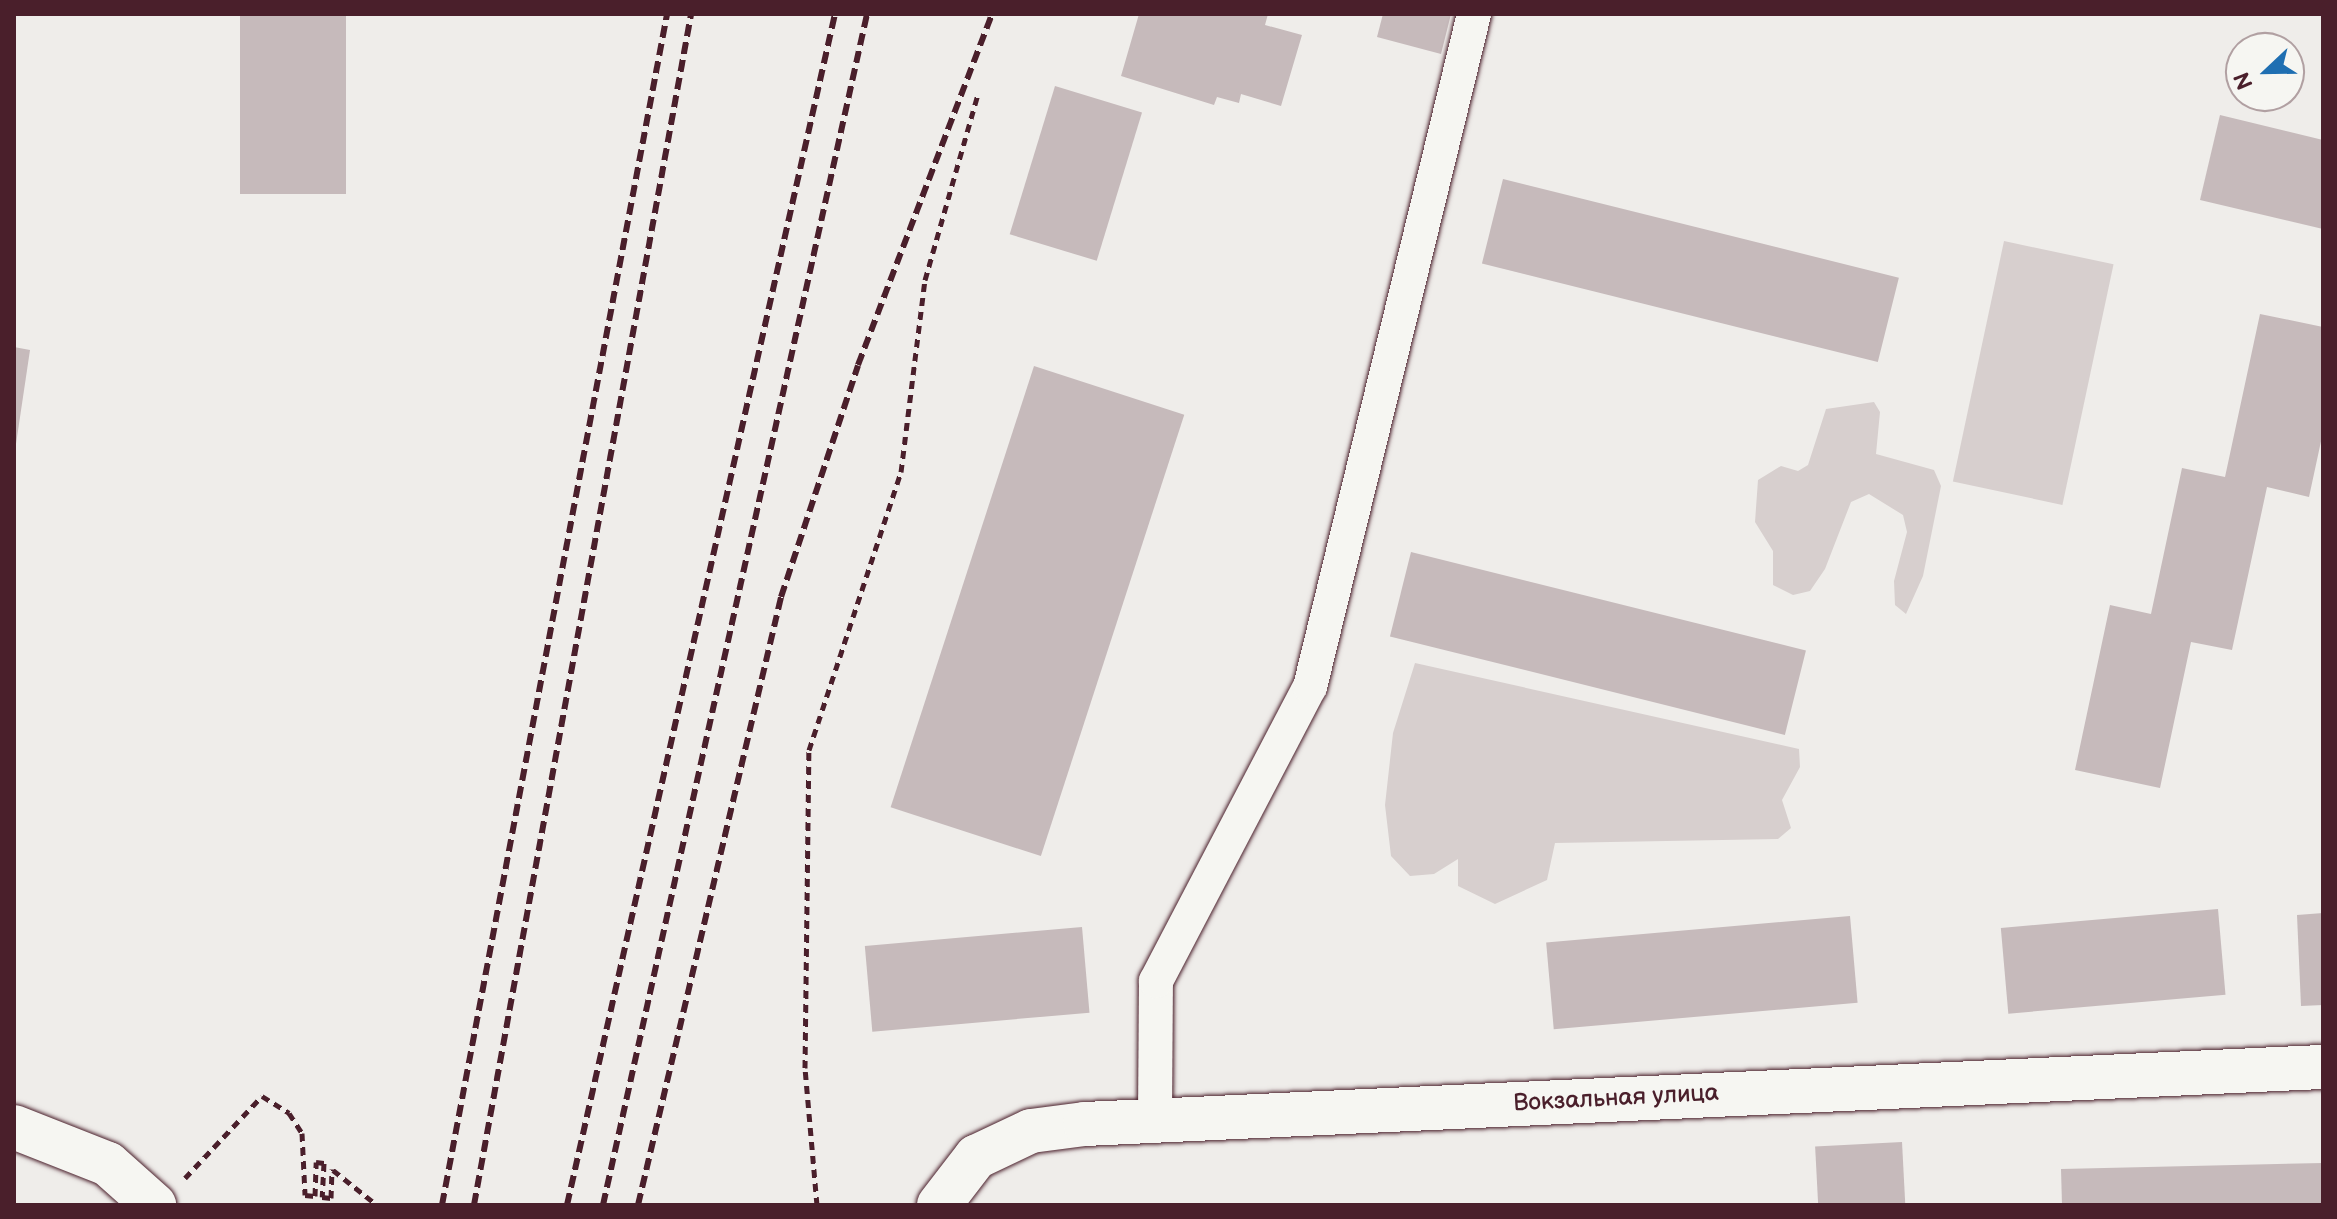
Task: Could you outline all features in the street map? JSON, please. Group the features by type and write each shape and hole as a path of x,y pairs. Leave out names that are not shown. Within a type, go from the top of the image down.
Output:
{"main road":[{"name":"Вокзальная улица","path":"939,1205 976,1157 1031,1131 1155,1118 2323,1067"},
{"path":"14,1127 108,1164 167,1194"}],"street":[{"path":"1155,1118 1156,981 1310,687 1474,14"}],"path":[{"path":"817,1205 805,1068 809,750 901,472 925,280 978,94"},
{"path":"167,1194 262,1096 289,1113 302,1133 305,1195 315,1196 316,1162 324,1163 322,1197 331,1198 332,1169 377,1205"}],"shaded area":[{"path":"2004,241 2114,264 2062,505 1953,482"},
{"path":"1874,402 1880,412 1876,454 1934,470 1941,486 1923,576 1906,614 1895,605 1894,581 1907,532 1903,515 1869,494 1851,502 1825,569 1810,591 1793,595 1773,585 1773,551 1755,522 1758,480 1781,466 1798,471 1808,465 1826,409"},
{"path":"1415,663 1799,749 1800,767 1782,800 1791,828 1778,839 1555,843 1547,880 1495,904 1458,886 1458,859 1434,874 1410,876 1391,856 1385,805 1393,733"}],"building":[{"path":"240,14 346,14 346,194 240,194"},
{"path":"1139,14 1268,14 1265,25 1302,35 1281,106 1241,94 1239,103 1217,97 1214,105 1121,76"},
{"path":"1383,14 1451,14 1441,54 1377,37"},
{"path":"1055,86 1142,113 1097,261 1010,234"},
{"path":"2220,115 2323,140 2323,229 2200,200"},
{"path":"1503,179 1899,278 1878,362 1482,263"},
{"path":"2260,314 2323,327 2323,432 2309,497 2267,487 2232,650 2191,642 2160,788 2075,770 2110,605 2151,614 2182,468 2225,477"},
{"path":"14,347 30,350 16,444 14,444"},
{"path":"1034,366 1184,415 1041,856 891,807"},
{"path":"1411,552 1806,650 1785,735 1390,636"},
{"path":"2218,909 2225,995 2008,1014 2001,928"},
{"path":"2323,913 2323,1005 2301,1006 2297,915"},
{"path":"1850,916 1858,1003 1554,1029 1546,943"},
{"path":"1082,927 1089,1013 872,1032 865,946"},
{"path":"1902,1142 1905,1205 1818,1205 1815,1147"},
{"path":"2323,1163 2323,1205 2062,1205 2061,1169"}],"railway":[{"path":"442,1205 667,14"},
{"path":"474,1205 691,14"},
{"path":"567,1205 835,14"},
{"path":"603,1205 867,14"},
{"path":"638,1205 781,597 858,365 992,14"}]}
